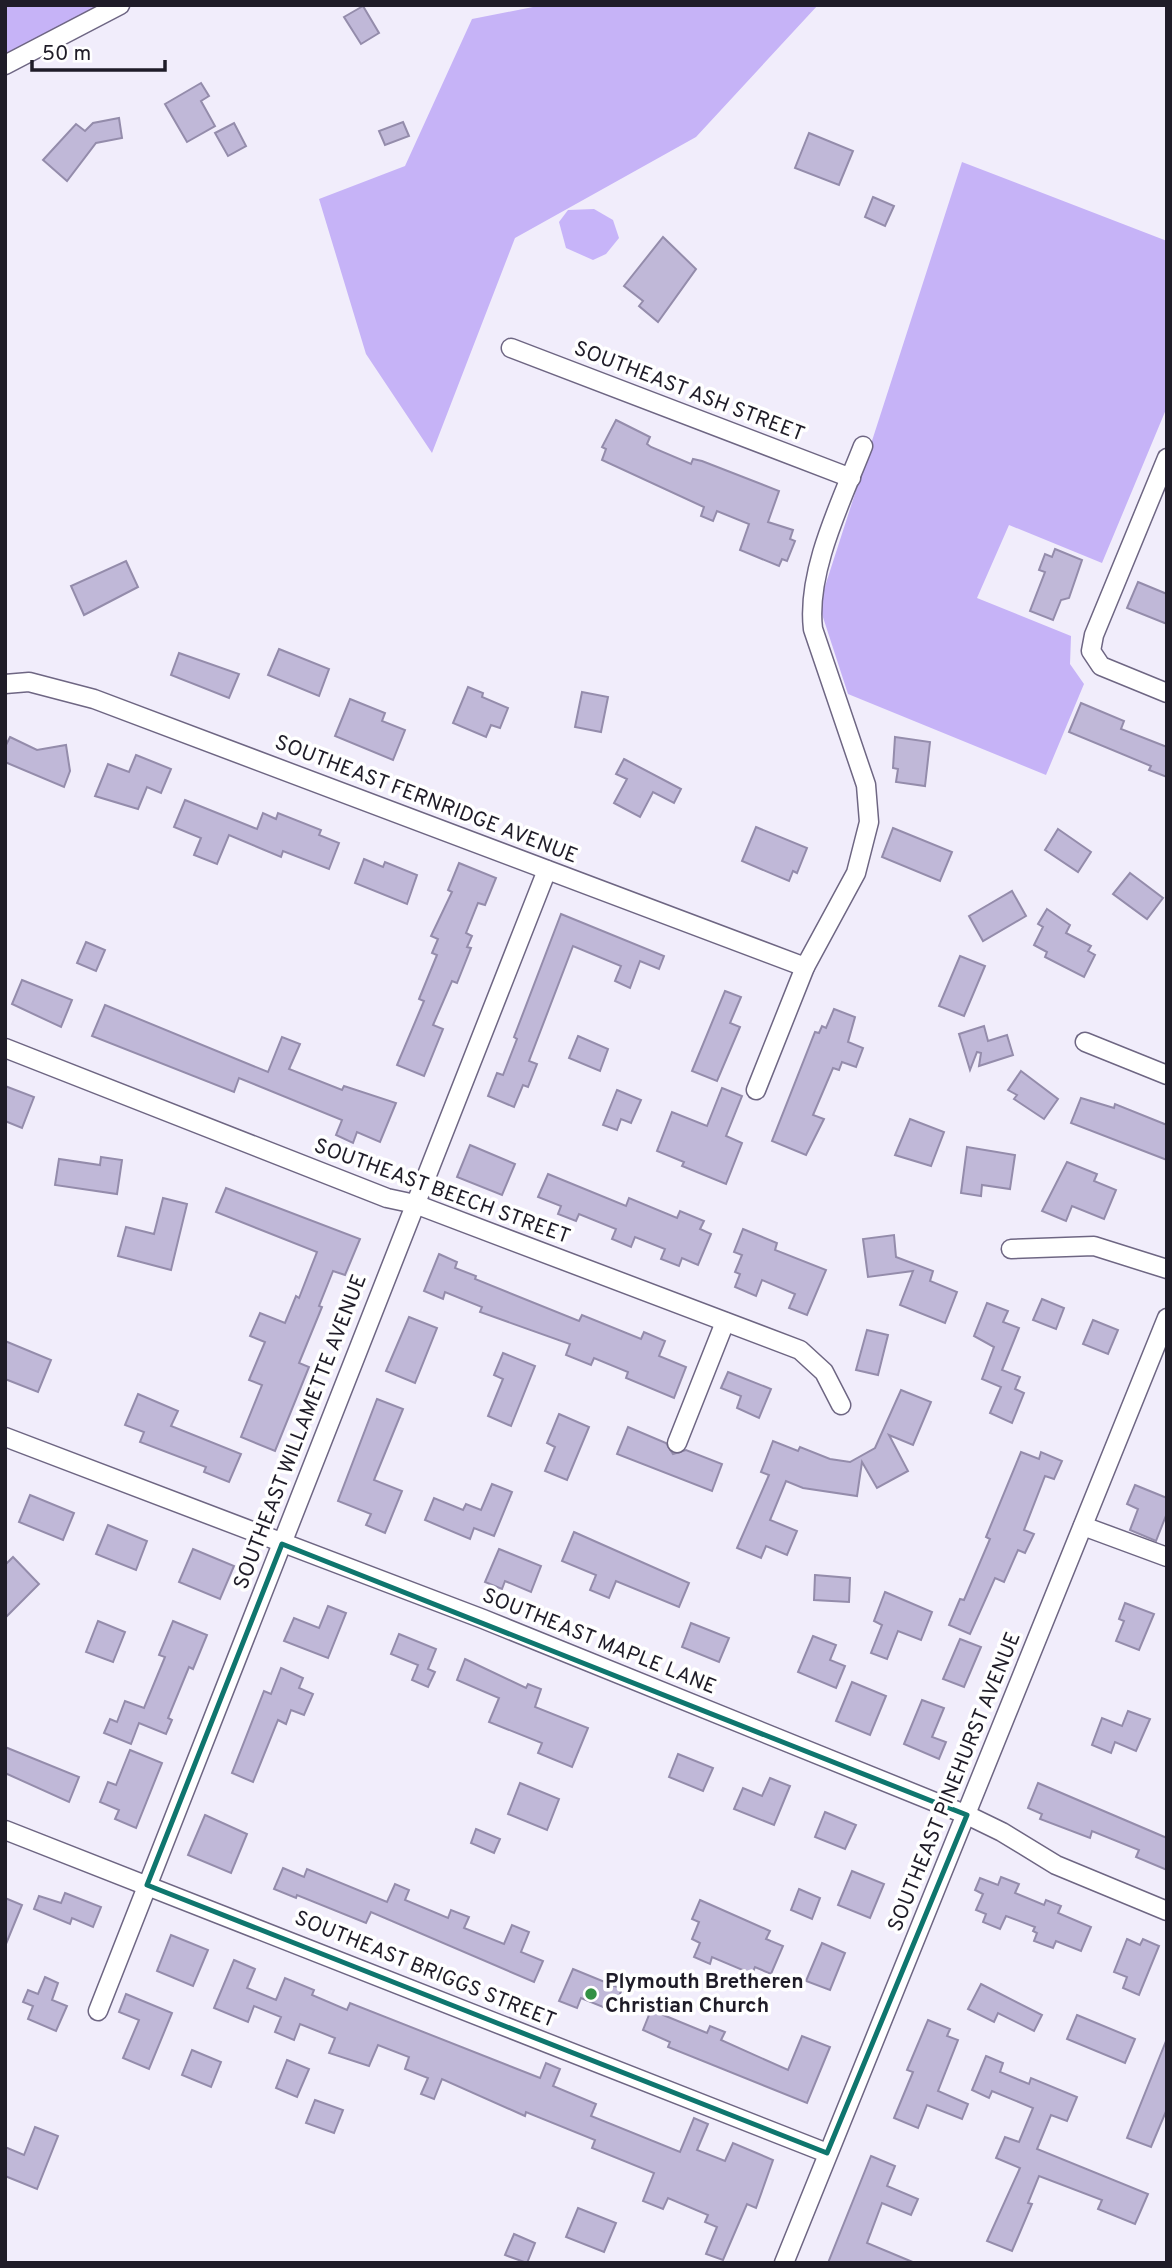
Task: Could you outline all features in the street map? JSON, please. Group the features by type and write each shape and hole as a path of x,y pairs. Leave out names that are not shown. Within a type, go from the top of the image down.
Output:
{"street":[{"path":"5,65 120,5"},
{"name":"SOUTHEAST ASH STREET","path":"511,348 851,478"},
{"path":"756,1090 805,967 856,873 869,822 866,785 813,629 810,608 813,583 863,446"},
{"path":"1167,458 1094,635 1091,651 1101,666 1167,693"},
{"name":"SOUTHEAST FERNRIDGE AVENUE","path":"5,684 29,682 94,699 805,967"},
{"name":"SOUTHEAST WILLAMETTE AVENUE","path":"98,2011 547,870"},
{"path":"1085,1042 1167,1075"},
{"name":"SOUTHEAST BEECH STREET","path":"5,1048 387,1198 415,1204 800,1350 824,1372 841,1405"},
{"path":"1011,1249 1094,1246 1167,1269"},
{"name":"SOUTHEAST PINEHURST AVENUE","path":"784,2263 1167,1318"},
{"path":"677,1443 725,1322"},
{"name":"SOUTHEAST MAPLE LANE","path":"5,1437 483,1619 967,1815 1002,1832 1056,1865 1167,1911"},
{"path":"1083,1526 1167,1557"},
{"name":"SOUTHEAST BRIGGS STREET","path":"5,1830 827,2153"}],"highlighted area":[{"path":"282,1544 967,1815 827,2153 147,1885"}],"shaded area":[{"path":"5,5 106,5 5,60"},
{"path":"543,5 818,5 696,137 515,238 432,453 366,354 319,199 405,166 472,19"},
{"path":"962,162 1167,241 1167,407 1102,563 1009,525 977,598 1071,636 1070,664 1084,684 1046,775 848,694 819,605"},
{"path":"594,209 613,220 619,238 606,254 593,260 566,248 559,222 568,210"}],"building":[{"path":"363,6 379,33 361,44 344,17"},
{"path":"201,83 209,96 201,101 215,126 187,142 165,104"},
{"path":"119,118 122,138 96,143 67,181 43,160 76,124 85,131 93,123"},
{"path":"403,122 409,136 385,145 379,131"},
{"path":"234,123 246,146 228,156 215,133"},
{"path":"809,133 853,151 839,185 795,168"},
{"path":"873,197 894,206 885,226 865,217"},
{"path":"663,237 696,269 658,322 639,306 643,301 624,286"},
{"path":"616,420 650,437 647,444 651,447 691,464 693,459 702,461 779,491 768,522 793,530 790,539 795,541 787,561 782,559 779,566 740,550 749,524 717,511 713,521 701,516 704,507 602,460 606,449 602,447"},
{"path":"1055,549 1082,560 1069,598 1061,600 1053,620 1030,611 1045,572 1039,570 1045,554 1052,557"},
{"path":"126,561 138,587 84,615 71,586"},
{"path":"1138,582 1167,594 1167,624 1127,608"},
{"path":"279,649 329,669 319,696 268,675"},
{"path":"179,653 239,674 229,698 171,675"},
{"path":"468,687 483,693 482,697 508,708 500,728 491,725 486,737 453,723"},
{"path":"582,692 608,697 601,732 575,727"},
{"path":"350,699 385,713 382,721 405,730 393,760 335,736"},
{"path":"1081,703 1124,721 1121,729 1167,747 1167,777 1149,770 1151,766 1069,732"},
{"path":"10,737 37,750 66,745 70,771 64,787 5,762 5,747"},
{"path":"895,737 930,742 925,786 896,782 898,769 893,768"},
{"path":"136,755 171,769 161,793 147,787 138,809 95,796 108,764 129,772"},
{"path":"624,759 681,789 674,803 653,792 640,817 614,803 627,779 616,774"},
{"path":"185,800 257,829 263,813 276,819 278,813 321,830 319,835 339,843 329,869 283,851 281,857 229,835 217,864 194,855 201,838 174,827"},
{"path":"756,827 807,848 797,873 793,871 789,881 742,861"},
{"path":"893,828 952,852 940,881 882,857"},
{"path":"1058,829 1091,852 1078,872 1045,850"},
{"path":"364,859 383,867 385,862 417,875 407,904 355,883"},
{"path":"459,863 496,878 485,905 478,903 466,933 472,936 467,947 471,948 457,983 452,981 433,1025 443,1029 424,1076 397,1065 424,1001 419,999 437,955 432,953 438,939 431,936 452,892 448,890"},
{"path":"1130,873 1163,898 1147,919 1113,894"},
{"path":"1012,891 1026,916 983,941 969,916"},
{"path":"1047,909 1070,925 1066,933 1091,946 1088,951 1095,955 1084,977 1045,957 1047,952 1034,945 1043,927 1038,924"},
{"path":"561,914 664,956 659,969 640,961 630,988 615,981 621,966 573,946 529,1061 537,1064 528,1087 523,1085 514,1107 488,1096 497,1073 503,1075 517,1039 514,1037"},
{"path":"86,942 105,950 96,971 77,963"},
{"path":"960,956 985,966 964,1016 939,1006"},
{"path":"22,980 72,1000 61,1027 12,1004"},
{"path":"725,991 741,997 730,1023 740,1027 717,1081 692,1071"},
{"path":"105,1005 268,1072 282,1037 300,1044 289,1069 342,1090 344,1086 396,1103 380,1142 357,1132 353,1143 336,1135 342,1120 239,1078 234,1092 92,1036"},
{"path":"834,1009 855,1017 848,1042 863,1048 856,1067 842,1062 839,1070 833,1068 813,1115 824,1119 806,1155 772,1141 815,1032 819,1033 822,1026 826,1028"},
{"path":"984,1026 988,1041 1007,1035 1013,1055 979,1066 981,1053 977,1052 970,1070 959,1034"},
{"path":"578,1036 608,1049 600,1071 569,1058"},
{"path":"1021,1071 1058,1099 1044,1119 1014,1099 1017,1095 1008,1090"},
{"path":"5,1086 34,1097 22,1128 5,1121"},
{"path":"722,1088 742,1096 726,1136 742,1143 726,1184 682,1166 684,1162 657,1151 672,1112 707,1126"},
{"path":"617,1090 641,1100 631,1123 621,1119 617,1130 603,1125"},
{"path":"1081,1098 1114,1108 1115,1104 1167,1125 1167,1160 1071,1123"},
{"path":"910,1119 944,1132 931,1166 895,1155"},
{"path":"470,1145 515,1164 502,1195 457,1177"},
{"path":"967,1147 1015,1155 1010,1189 982,1185 981,1196 961,1193"},
{"path":"101,1157 122,1160 117,1194 55,1185 59,1159 100,1165"},
{"path":"1067,1162 1097,1174 1094,1181 1116,1190 1104,1219 1072,1206 1066,1221 1042,1211"},
{"path":"548,1174 626,1206 629,1198 677,1218 680,1211 704,1221 700,1229 711,1234 698,1265 682,1258 679,1266 661,1259 665,1249 635,1237 631,1247 612,1239 616,1229 579,1214 576,1221 558,1214 561,1206 538,1197"},
{"path":"226,1188 360,1239 345,1275 333,1271 319,1306 322,1307 299,1363 309,1367 275,1451 241,1437 262,1385 249,1380 265,1342 250,1336 260,1313 285,1323 296,1296 299,1298 317,1252 216,1212"},
{"path":"163,1198 187,1204 171,1270 118,1256 126,1227 154,1234"},
{"path":"743,1229 777,1243 775,1250 826,1270 807,1315 789,1308 795,1294 762,1280 756,1296 735,1287 740,1274 735,1272 742,1255 734,1252"},
{"path":"894,1235 896,1257 933,1271 930,1281 957,1292 945,1323 900,1305 913,1271 868,1277 863,1239"},
{"path":"439,1254 457,1262 455,1268 476,1276 475,1279 579,1321 582,1315 641,1339 644,1332 665,1341 659,1356 686,1367 674,1398 626,1378 628,1372 594,1358 591,1365 566,1355 570,1344 480,1312 482,1307 445,1292 443,1299 424,1291"},
{"path":"1042,1299 1064,1308 1056,1329 1033,1320"},
{"path":"987,1303 1008,1311 1003,1322 1019,1328 1002,1370 1020,1377 1015,1389 1024,1393 1012,1423 990,1413 1001,1387 982,1379 994,1347 974,1336"},
{"path":"409,1317 437,1328 415,1383 386,1371"},
{"path":"1093,1320 1118,1330 1108,1354 1083,1344"},
{"path":"867,1330 888,1335 878,1375 856,1370"},
{"path":"5,1341 51,1360 38,1392 5,1379"},
{"path":"503,1353 535,1366 511,1426 488,1416 503,1379 494,1375"},
{"path":"728,1372 771,1389 759,1418 737,1408 741,1396 721,1388"},
{"path":"901,1390 931,1402 913,1445 889,1435 908,1471 877,1488 862,1462 857,1496 803,1488 786,1481 770,1520 797,1531 787,1555 766,1546 761,1558 737,1548 769,1475 761,1472 773,1441 798,1451 800,1447 830,1459 850,1462 875,1448"},
{"path":"138,1394 178,1411 171,1426 241,1454 229,1482 204,1472 206,1467 140,1442 144,1432 125,1425"},
{"path":"377,1399 403,1409 374,1480 402,1491 385,1533 366,1525 371,1514 338,1501"},
{"path":"559,1414 589,1427 567,1480 545,1471 555,1447 547,1443"},
{"path":"628,1427 666,1443 673,1454 686,1450 722,1464 712,1491 617,1454"},
{"path":"1021,1452 1039,1459 1041,1452 1062,1461 1054,1479 1045,1476 1024,1530 1034,1534 1025,1553 1018,1550 1004,1582 995,1578 970,1634 949,1625 960,1599 964,1600 990,1539 986,1537"},
{"path":"492,1484 512,1492 494,1536 474,1528 470,1539 425,1520 434,1498 463,1510 466,1504 481,1510"},
{"path":"1135,1485 1167,1498 1167,1513 1156,1541 1130,1530 1138,1509 1127,1504"},
{"path":"30,1495 74,1513 63,1540 19,1522"},
{"path":"108,1525 147,1541 136,1570 96,1554"},
{"path":"574,1532 689,1583 679,1607 616,1581 609,1598 590,1590 596,1575 562,1561"},
{"path":"193,1549 234,1566 220,1599 179,1582"},
{"path":"499,1549 541,1566 531,1592 505,1581 502,1589 485,1582"},
{"path":"13,1557 39,1584 5,1618 5,1565"},
{"path":"815,1575 850,1578 849,1602 814,1600"},
{"path":"885,1592 932,1612 921,1640 898,1631 887,1659 871,1653 882,1625 874,1621"},
{"path":"1125,1603 1154,1614 1139,1650 1116,1641 1124,1621 1119,1619"},
{"path":"328,1606 346,1613 328,1658 284,1641 294,1618 319,1628"},
{"path":"98,1621 125,1632 113,1662 86,1652"},
{"path":"173,1621 207,1635 193,1669 189,1667 168,1718 172,1720 166,1734 139,1723 131,1744 104,1733 110,1719 117,1722 125,1701 144,1708 165,1657 159,1655"},
{"path":"691,1623 729,1638 719,1662 682,1647"},
{"path":"399,1634 436,1649 428,1669 435,1672 428,1687 412,1680 418,1665 391,1654"},
{"path":"813,1636 836,1645 830,1660 845,1666 836,1688 798,1672"},
{"path":"960,1639 981,1647 964,1687 943,1679"},
{"path":"465,1659 526,1688 528,1684 541,1689 535,1707 588,1728 572,1767 538,1753 542,1743 489,1722 499,1698 457,1680"},
{"path":"281,1668 303,1678 299,1688 313,1694 304,1715 291,1710 286,1724 278,1720 253,1782 232,1773 264,1691 271,1694"},
{"path":"852,1682 886,1696 870,1735 836,1721"},
{"path":"922,1700 944,1708 932,1737 946,1742 939,1759 904,1744"},
{"path":"1128,1711 1150,1719 1136,1751 1115,1742 1111,1753 1092,1745 1102,1718 1122,1726"},
{"path":"5,1747 79,1777 69,1802 5,1773"},
{"path":"130,1750 162,1763 136,1828 115,1819 119,1810 100,1802 108,1782 116,1785"},
{"path":"678,1754 713,1768 703,1791 669,1777"},
{"path":"770,1778 790,1786 774,1825 734,1809 743,1788 762,1796"},
{"path":"520,1783 559,1799 547,1830 508,1814"},
{"path":"1038,1783 1167,1838 1167,1870 1136,1857 1139,1850 1092,1831 1090,1838 1040,1819 1042,1814 1028,1808"},
{"path":"825,1812 856,1825 845,1849 815,1837"},
{"path":"205,1815 247,1834 231,1873 188,1855"},
{"path":"476,1829 500,1839 494,1853 471,1843"},
{"path":"283,1868 304,1877 307,1869 387,1902 395,1884 409,1890 405,1900 448,1918 451,1910 469,1917 464,1928 504,1944 512,1925 529,1932 521,1952 543,1961 534,1982 371,1912 366,1923 297,1895 296,1898 274,1889"},
{"path":"852,1871 884,1884 870,1918 838,1905"},
{"path":"1001,1877 1019,1884 1015,1893 1044,1905 1046,1900 1061,1906 1058,1913 1091,1927 1081,1951 1056,1941 1053,1948 1034,1941 1037,1933 1033,1931 1035,1927 1006,1916 1000,1929 983,1922 986,1914 976,1910 983,1894 975,1890 980,1878 998,1885"},
{"path":"799,1889 820,1898 812,1919 791,1910"},
{"path":"65,1893 101,1907 93,1927 72,1918 70,1924 34,1909 39,1896 61,1903"},
{"path":"5,1898 22,1905 6,1944 5,1944"},
{"path":"700,1900 770,1931 766,1939 783,1946 771,1974 755,1967 752,1974 712,1957 710,1964 694,1957 700,1943 692,1939 699,1922 692,1919"},
{"path":"171,1935 208,1950 193,1986 157,1971"},
{"path":"1127,1939 1140,1945 1143,1939 1159,1946 1139,1995 1123,1988 1127,1977 1114,1972"},
{"path":"822,1943 845,1953 830,1990 806,1981"},
{"path":"234,1960 255,1969 247,1988 276,2000 285,1978 314,1990 312,1995 347,2010 350,2003 540,2078 546,2063 560,2069 553,2086 596,2104 591,2116 680,2152 694,2118 708,2124 697,2150 725,2161 733,2143 773,2160 756,2208 747,2204 723,2260 706,2254 717,2227 705,2222 708,2215 668,2198 663,2209 643,2201 654,2173 592,2148 595,2140 526,2112 525,2116 442,2079 434,2099 421,2094 428,2078 405,2069 409,2057 378,2045 369,2066 329,2053 335,2038 300,2024 294,2040 275,2032 281,2017 254,2006 248,2022 214,2008"},
{"name":"Plymouth Bretheren Christian Church","path":"573,1969 622,1989 613,2011 581,1998 577,2008 559,2001"},
{"path":"45,1977 58,1983 52,2000 67,2006 56,2031 28,2019 33,2006 23,2002 28,1990 38,1994"},
{"path":"981,1984 1042,2015 1034,2031 998,2013 994,2022 968,2009"},
{"path":"126,1994 172,2013 149,2069 123,2058 139,2020 119,2012"},
{"path":"651,2010 707,2033 710,2026 725,2032 721,2040 788,2070 802,2036 830,2047 807,2103 668,2047 670,2042 643,2030"},
{"path":"1077,2015 1135,2039 1125,2063 1067,2039"},
{"path":"928,2020 950,2029 947,2036 958,2040 938,2091 968,2104 962,2119 927,2105 918,2128 894,2118 913,2072 907,2070"},
{"path":"1166,2041 1167,2109 1151,2147 1127,2138"},
{"path":"192,2050 221,2062 211,2087 182,2075"},
{"path":"986,2056 1003,2063 1000,2072 1029,2084 1031,2078 1077,2097 1067,2121 1051,2115 1037,2149 1148,2194 1135,2224 1098,2209 1102,2200 1039,2176 1028,2203 1032,2204 1012,2251 987,2241 1020,2168 996,2158 1005,2137 1019,2142 1033,2108 992,2091 989,2098 972,2090"},
{"path":"287,2060 309,2069 297,2097 276,2088"},
{"path":"315,2100 343,2110 334,2133 306,2123"},
{"path":"35,2127 58,2136 37,2189 5,2176 5,2147 24,2155"},
{"path":"871,2156 895,2166 887,2186 918,2199 911,2215 882,2203 867,2243 915,2263 828,2263"},
{"path":"578,2208 616,2223 604,2252 566,2237"},
{"path":"514,2234 535,2243 527,2263 505,2255"}],"place":[{"name":"Plymouth Bretheren Christian Church","path":"591,1994"}]}
